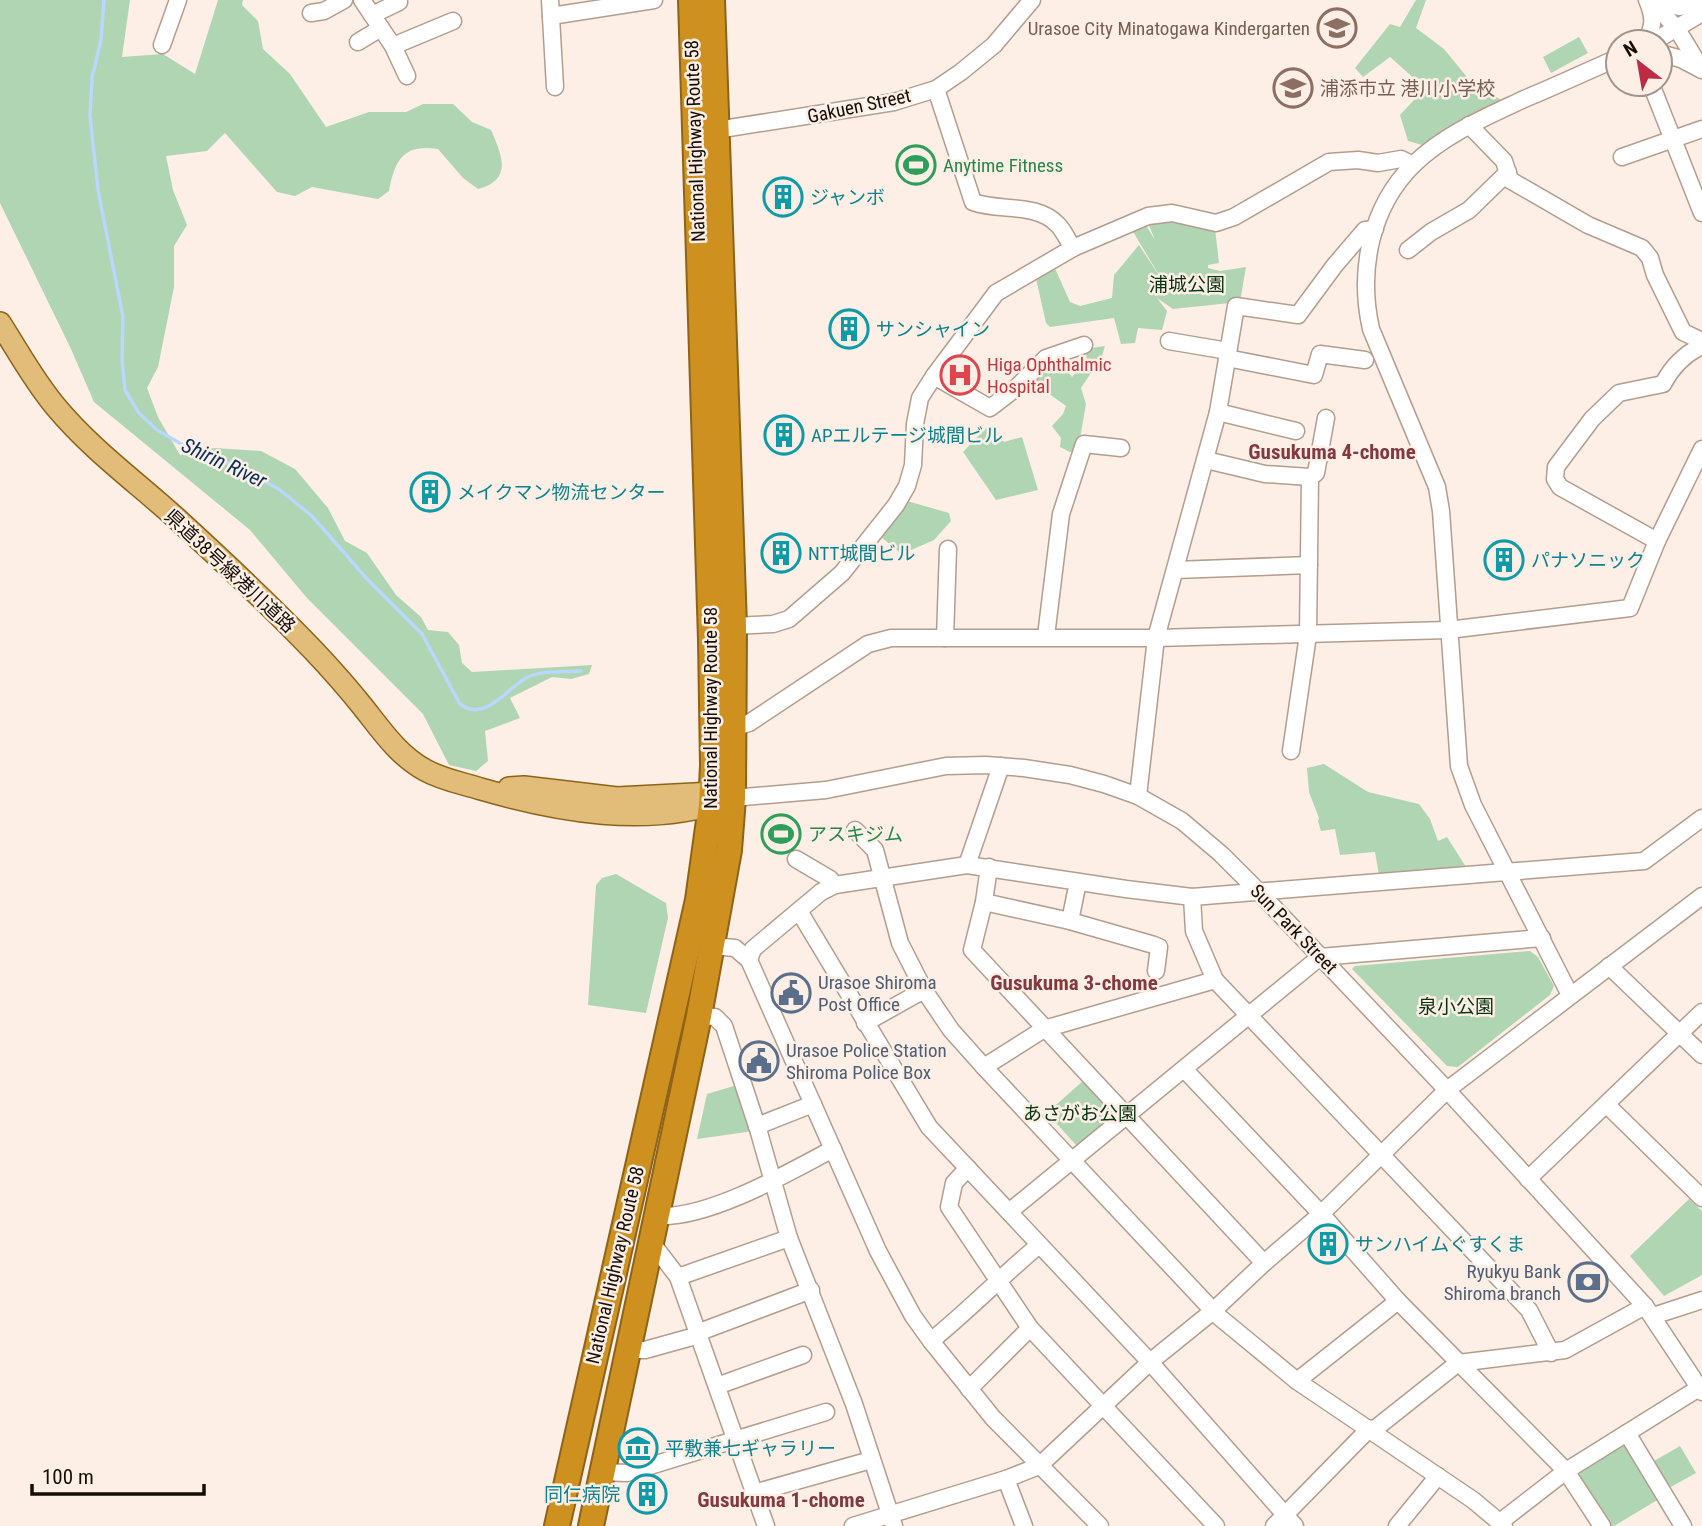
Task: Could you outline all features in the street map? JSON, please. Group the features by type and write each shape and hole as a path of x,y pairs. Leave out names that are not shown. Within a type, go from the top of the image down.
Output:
{"highway":[{"name":"National Highway Route 58","path":"691,0 706,132"},
{"name":"National Highway Route 58","path":"592,1526 699,1016 729,850 719,799 711,640 711,286 706,132 712,0"},
{"name":"National Highway Route 58","path":"557,1526 698,900 733,728 734,626 711,286"}],"main road":[{"name":"県道38号線港川道路","path":"0,323 36,379 77,430 119,471 175,517 287,624 337,676 400,752 434,775 482,789 524,788 617,798 719,799"}],"street":[{"path":"162,45 178,0"},
{"path":"311,13 324,11 344,0"},
{"path":"362,0 393,46 407,76"},
{"path":"555,87 551,8 654,0"},
{"name":"Gakuen Street","path":"706,132 894,102 936,89 994,45 1032,0"},
{"path":"1649,0 1677,29 1702,70"},
{"path":"1649,0 1653,28"},
{"path":"1658,0 1679,7 1702,4"},
{"path":"358,42 399,2"},
{"path":"1674,31 1702,13"},
{"path":"393,46 453,21"},
{"path":"1702,49 1702,70"},
{"path":"1674,57 1702,70"},
{"path":"1570,995 1473,805 1458,766 1441,511 1437,487 1371,329 1365,303 1365,273 1369,246 1394,190 1413,166 1439,143 1469,125 1604,64"},
{"path":"936,89 973,202 984,206 1034,211 1049,217 1059,226 1073,248"},
{"path":"1656,98 1702,213"},
{"path":"1469,125 1504,161 1510,180 1588,225 1643,248 1684,331 1702,344 1671,368 1663,384 1619,393 1592,419 1556,467 1555,480 1560,487 1657,541"},
{"path":"1622,157 1702,128"},
{"path":"734,626 774,624 789,619 842,573 896,505 907,486 913,465 915,424 925,389 996,293 1073,248 1158,213 1172,213 1216,223 1225,221 1329,162 1358,160 1378,163 1401,159 1413,166"},
{"path":"1408,250 1469,210 1508,172"},
{"path":"1138,796 1156,638 1219,412 1236,306 1298,314 1365,230 1375,229"},
{"path":"1169,341 1314,375 1321,354 1365,360"},
{"path":"934,376 990,408 1016,388 1046,358 1084,345"},
{"path":"1219,412 1296,431"},
{"path":"1206,460 1265,474 1310,477 1316,473 1326,418"},
{"path":"1046,636 1060,514 1084,444 1121,448"},
{"path":"733,728 749,723 868,644 891,638 1156,638 1448,630 1630,608 1657,541 1702,449"},
{"path":"1291,751 1308,635 1310,477"},
{"path":"944,638 948,549"},
{"path":"1175,570 1309,565"},
{"name":"Sun Park Street","path":"719,799 855,786 946,766 1001,766 1070,775 1138,796 1182,821 1221,854 1258,891 1447,1090 1649,1310 1701,1390"},
{"path":"967,865 1001,766"},
{"path":"749,960 753,949 821,892 835,885 967,865 1192,897 1644,861 1702,818"},
{"path":"856,830 875,850 900,943 924,990 951,1030 1070,1160 1213,1311 1256,1349 1297,1381 1438,1476 1502,1524 1566,1471 1701,1390"},
{"path":"796,859 830,879 835,885"},
{"path":"989,867 984,902 972,950 1264,1263"},
{"path":"1070,921 1078,882"},
{"path":"853,1526 892,1520 1039,1466 1150,1362 1213,1311 1321,1214 1447,1090 1702,896"},
{"path":"1192,897 1194,931 1214,979 1529,1310 1551,1353"},
{"path":"984,902 1070,921 1159,947 1156,971"},
{"path":"799,911 929,1127 1150,1362 1285,1522 1369,1429 1376,1428 1458,1363 1551,1353 1577,1345 1649,1310 1702,1300"},
{"path":"1009,1212 1320,957 1542,938"},
{"path":"712,946 735,948 749,960 878,1251 913,1316 969,1389 1039,1466 1100,1526"},
{"path":"1609,966 1702,1055"},
{"path":"984,1067 1044,1029 1214,979"},
{"path":"865,1023 924,990"},
{"path":"1528,1179 1702,1012"},
{"path":"699,1016 715,1017 724,1026 774,1181 789,1238 854,1404 892,1520"},
{"path":"1184,1069 1321,1214 1398,1301 1566,1471 1602,1526"},
{"path":"757,1126 813,1104"},
{"path":"1607,1105 1702,1198"},
{"path":"658,1216 677,1217 695,1212 774,1181 833,1149"},
{"path":"968,1168 954,1183 949,1207 1030,1328 1216,1526"},
{"path":"678,1277 789,1238"},
{"path":"652,1243 678,1277 766,1526"},
{"path":"930,1341 1039,1245"},
{"path":"629,1350 645,1350 692,1337 811,1290"},
{"path":"1297,1381 1398,1301"},
{"path":"969,1389 1030,1328"},
{"path":"717,1386 803,1354"},
{"path":"603,1472 627,1473 826,1412"},
{"path":"1627,1433 1683,1526"},
{"path":"754,1493 871,1460"},
{"path":"1397,1526 1438,1476"},
{"path":"1006,1479 1024,1526"}],"green space":[{"path":"0,0 130,0 122,57 163,54 195,74 218,0 243,0 242,5 258,21 263,49 290,74 326,127 369,112 406,112 423,104 453,104 472,122 491,130 499,148 502,166 496,180 489,185 478,189 463,178 438,149 416,149 403,156 394,171 389,191 378,199 312,187 295,196 277,192 225,133 207,151 166,156 173,190 187,225 174,246 174,287 158,367 147,388 158,417 180,455 215,448 261,451 295,469 328,508 345,541 367,553 396,595 421,617 428,630 448,632 459,645 462,663 472,672 592,665 589,674 571,679 552,677 510,698 520,718 485,731 488,761 476,771 449,765 423,714 307,598 250,530 94,402 0,203"},
{"path":"1416,0 1426,0 1416,28 1444,49 1467,77 1501,100 1422,145 1408,141 1400,115 1425,88 1390,57 1363,77 1355,68 1390,24 1400,27"},
{"path":"1579,37 1588,53 1551,73 1543,57"},
{"name":"浦城公園","path":"1177,219 1215,229 1219,263 1208,265 1208,268 1220,271 1246,267 1240,302 1173,309 1157,298 1167,311 1162,330 1138,328 1135,343 1121,344 1114,318 1050,327 1046,323 1035,274 1053,264 1070,302 1080,306 1112,298 1114,275 1139,245 1162,280 1132,230 1147,227 1155,240 1148,223"},
{"path":"1105,346 1102,356 1081,388 1086,404 1078,450 1070,452 1060,447 1061,438 1052,426 1063,414 1066,406 1033,382 1049,362 1058,357 1072,377 1087,360 1085,349"},
{"path":"987,427 1004,442 1022,437 1038,490 996,500 963,452"},
{"path":"907,501 949,513 951,521 934,540 902,554 881,537"},
{"path":"1324,764 1368,792 1419,804 1430,819 1438,841 1447,837 1466,867 1379,875 1375,852 1340,855 1335,829 1321,831 1309,792 1307,768"},
{"path":"616,874 666,903 668,918 646,1013 588,1005 596,885 602,878"},
{"name":"泉小公園","path":"1530,951 1538,957 1554,986 1550,995 1458,1067 1447,1066 1352,969 1355,966"},
{"name":"あさがお公園","path":"1084,1080 1114,1114 1077,1146 1047,1113"},
{"path":"737,1085 754,1131 697,1139 707,1094"},
{"path":"1689,1199 1702,1211 1702,1275 1664,1296 1630,1256"},
{"path":"1626,1444 1659,1499 1614,1526 1608,1526 1577,1475"},
{"path":"1680,1446 1696,1473 1669,1488 1654,1461"}],"waterway":[{"name":"Shirin River","path":"104,0 101,40 92,78 90,116 98,190 123,317 122,360 125,390 139,413 157,430 183,445 241,468 280,490 312,516 367,579 422,634 460,704 478,710 495,702 532,675 581,671"}],"place":[{"name":"Urasoe City Minatogawa Kindergarten","path":"1337,28"},
{"name":"浦添市立 港川小学校","path":"1293,88"},
{"name":"Anytime Fitness","path":"916,165"},
{"name":"ジャンボ","path":"783,197"},
{"name":"サンシャイン","path":"849,329"},
{"name":"Higa Ophthalmic Hospital","path":"960,375"},
{"name":"APエルテージ城間ビル","path":"784,435"},
{"name":"メイクマン物流センター","path":"430,492"},
{"name":"NTT城間ビル","path":"781,553"},
{"name":"パナソニック","path":"1504,560"},
{"name":"アスキジム","path":"781,834"},
{"name":"Urasoe Shiroma Post Office","path":"791,993"},
{"name":"Urasoe Police Station Shiroma Police Box","path":"759,1061"},
{"name":"サンハイムぐすくま","path":"1328,1244"},
{"name":"Ryukyu Bank Shiroma branch","path":"1588,1282"},
{"name":"平敷兼七ギャラリー","path":"638,1448"},
{"name":"同仁病院","path":"647,1494"}],"district":[{"name":"Gusukuma 4-chome","path":"1332,452"},
{"name":"Gusukuma 3-chome","path":"1074,983"},
{"name":"Gusukuma 1-chome","path":"781,1500"}]}
